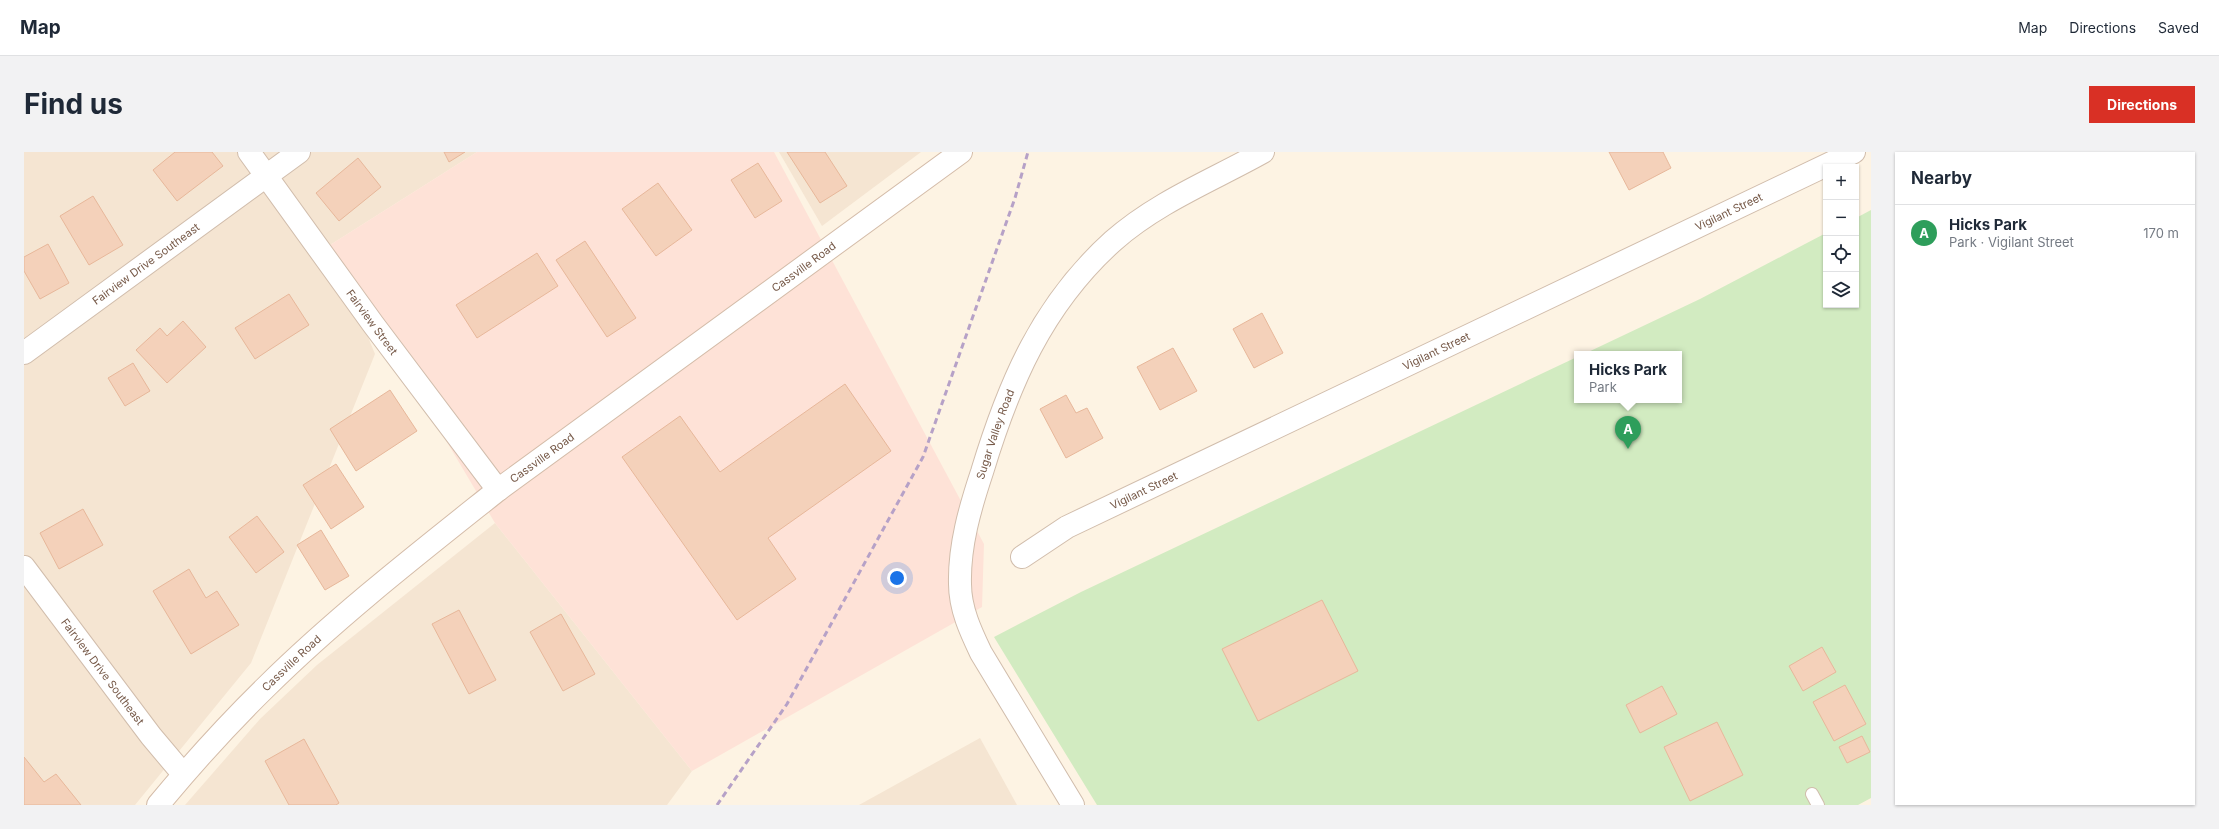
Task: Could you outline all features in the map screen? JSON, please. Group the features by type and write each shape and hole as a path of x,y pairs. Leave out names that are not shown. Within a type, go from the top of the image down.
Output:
{"street":[{"name":"Fairview Street","path":"249,152 373,324 498,490"},
{"name":"Fairview Drive Southeast","path":"24,353 299,152"},
{"name":"Cassville Road","path":"158,805 183,774 266,687 307,649 353,608 498,490 961,152"},
{"name":"Sugar Valley Road","path":"1073,805 981,653 969,627 963,607 960,586 960,570 961,554 974,495 997,424 1013,382 1032,342 1073,282 1114,240 1137,223 1204,183 1263,152"},
{"name":"Vigilant Street","path":"1022,557 1067,526 1854,152"},
{"name":"Fairview Drive Southeast","path":"24,567 151,736 183,774"}],"shaded area":[{"path":"24,152 477,152 330,245 375,354 251,663 135,805 24,805"},
{"path":"477,152 774,152 984,544 982,607 692,771 495,523 330,245"},
{"path":"779,152 921,152 822,226"},
{"path":"495,523 692,771 667,805 185,805 260,719 317,665"},
{"path":"980,738 1017,805 859,805"}],"green space":[{"path":"1871,210 1871,798 1858,805 1097,805 994,637 1081,592 1574,358 1574,403 1682,403 1682,351 1590,351 1700,299 1823,235 1823,308 1859,308 1859,216"}],"building":[{"path":"175,152 212,152 223,166 177,201 153,170"},
{"path":"444,152 465,152 449,162"},
{"path":"787,152 825,152 847,186 820,203"},
{"path":"1609,152 1663,152 1671,168 1629,190"},
{"path":"358,158 381,187 339,221 316,193"},
{"path":"758,163 782,201 755,218 731,180"},
{"path":"658,183 692,230 656,256 622,209"},
{"path":"93,196 123,245 89,265 60,216"},
{"path":"585,241 636,318 607,337 556,260"},
{"path":"48,244 69,283 40,299 24,271 24,257"},
{"path":"537,253 558,286 477,338 456,305"},
{"path":"289,294 309,325 255,359 235,328"},
{"path":"1262,313 1283,353 1254,368 1233,329"},
{"path":"183,321 206,347 167,383 136,350 160,328 167,336"},
{"path":"1173,348 1197,391 1160,410 1137,367"},
{"path":"133,363 150,391 125,406 108,378"},
{"path":"845,384 891,451 768,538 796,579 737,620 622,457 680,416 720,472"},
{"path":"390,390 417,431 356,471 330,429"},
{"path":"1066,395 1076,413 1087,408 1103,438 1066,458 1040,409"},
{"path":"336,464 364,507 331,529 303,485"},
{"path":"83,509 103,545 59,569 40,533"},
{"path":"257,516 284,552 256,573 229,537"},
{"path":"321,530 349,576 325,590 297,545"},
{"path":"189,569 206,598 217,591 239,625 191,654 153,591"},
{"path":"1322,600 1358,671 1258,721 1222,649"},
{"path":"459,610 496,680 469,694 432,624"},
{"path":"561,614 595,674 563,691 530,632"},
{"path":"1822,647 1836,672 1803,691 1789,666"},
{"path":"1845,685 1866,724 1834,741 1813,702"},
{"path":"1662,686 1677,714 1640,733 1626,705"},
{"path":"1717,722 1743,775 1690,801 1664,747"},
{"path":"1862,736 1870,752 1847,763 1839,747"},
{"path":"304,739 339,803 336,805 289,805 265,761"},
{"path":"24,757 44,782 56,774 81,805 24,805"}],"railway":[{"path":"717,805 787,704 923,457 1015,198 1028,152"}],"place":[{"name":"Hicks Park","path":"1628,449"}]}
